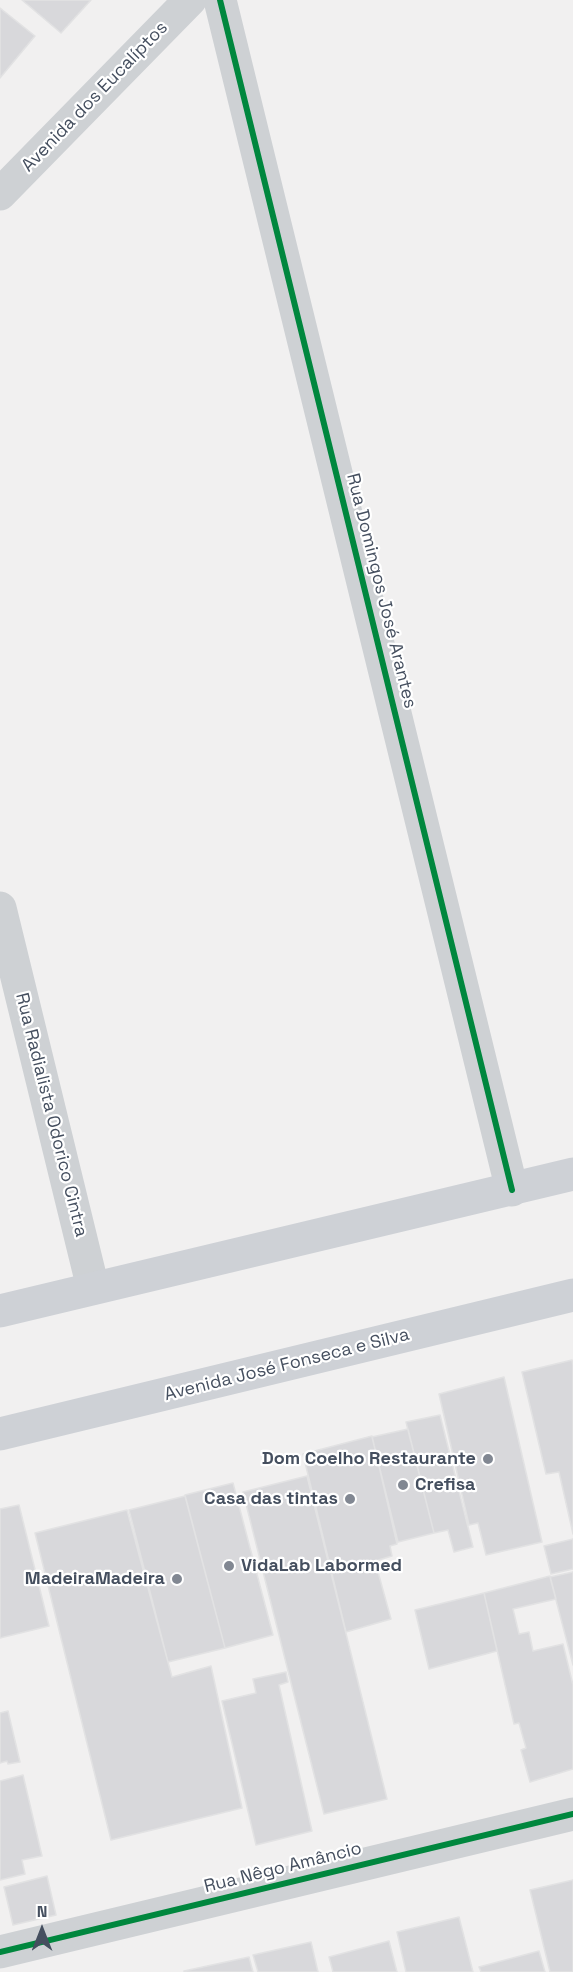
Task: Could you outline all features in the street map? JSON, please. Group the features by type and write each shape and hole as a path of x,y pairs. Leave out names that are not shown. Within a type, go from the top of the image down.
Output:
{"main road":[{"path":"0,1311 573,1174"},
{"name":"Avenida José Fonseca e Silva","path":"0,1434 573,1295"}],"street":[{"name":"Avenida dos Eucalíptos","path":"0,194 190,0"},
{"name":"Rua Domingos José Arantes","path":"220,0 512,1190"},
{"name":"Rua Radialista Odorico Cintra","path":"0,908 93,1288"},
{"name":"Rua Nêgo Amâncio","path":"0,1952 573,1814"}],"building":[{"path":"22,0 91,0 61,33"},
{"path":"0,8 35,36 0,78"},
{"path":"572,1360 573,1534 559,1472 546,1474 522,1372"},
{"name":"Dom Coelho Restaurante","path":"504,1377 542,1542 486,1555 478,1523 469,1525 439,1394"},
{"path":"440,1415 473,1547 454,1552 448,1530 434,1533 406,1422"},
{"name":"Crefisa","path":"408,1429 434,1533 398,1542 372,1437"},
{"name":"Casa das tintas","path":"372,1436 397,1544 390,1546 392,1556 375,1561 391,1619 346,1632 303,1454"},
{"path":"307,1476 387,1799 324,1814 243,1492"},
{"name":"VidaLab Labormed","path":"233,1483 273,1635 225,1648 185,1495"},
{"name":"MadeiraMadeira","path":"185,1496 225,1648 168,1662 129,1510"},
{"path":"19,1505 49,1626 0,1638 0,1509"},
{"path":"127,1510 172,1677 211,1666 242,1808 111,1840 35,1533"},
{"path":"573,1539 573,1569 551,1574 544,1546"},
{"path":"573,1572 573,1665 550,1577"},
{"path":"550,1576 556,1599 513,1609 519,1634 529,1632 533,1651 563,1644 573,1685 573,1769 530,1782 521,1750 526,1748 519,1723 514,1724 484,1593"},
{"path":"484,1593 497,1651 429,1669 415,1610"},
{"path":"286,1672 288,1682 279,1685 312,1831 256,1845 222,1701 256,1693 253,1679"},
{"path":"8,1711 20,1762 8,1764 7,1761 0,1763 0,1713"},
{"path":"23,1775 42,1856 22,1860 25,1874 0,1880 0,1781"},
{"path":"47,1876 56,1915 13,1925 4,1887"},
{"path":"573,1880 573,1972 550,1972 530,1890"},
{"path":"459,1917 473,1972 406,1972 397,1932"},
{"path":"389,1941 397,1972 333,1972 329,1957"},
{"path":"311,1942 318,1972 258,1972 253,1955"},
{"path":"539,1951 545,1972 481,1972 479,1967"},
{"path":"249,1957 253,1972 184,1972 184,1971"}],"cycle path":[{"path":"220,0 512,1190"},
{"path":"0,1952 573,1814"}],"place":[{"name":"Dom Coelho Restaurante","path":"488,1459"},
{"name":"Crefisa","path":"403,1485"},
{"name":"Casa das tintas","path":"350,1499"},
{"name":"VidaLab Labormed","path":"229,1566"},
{"name":"MadeiraMadeira","path":"177,1579"}]}
